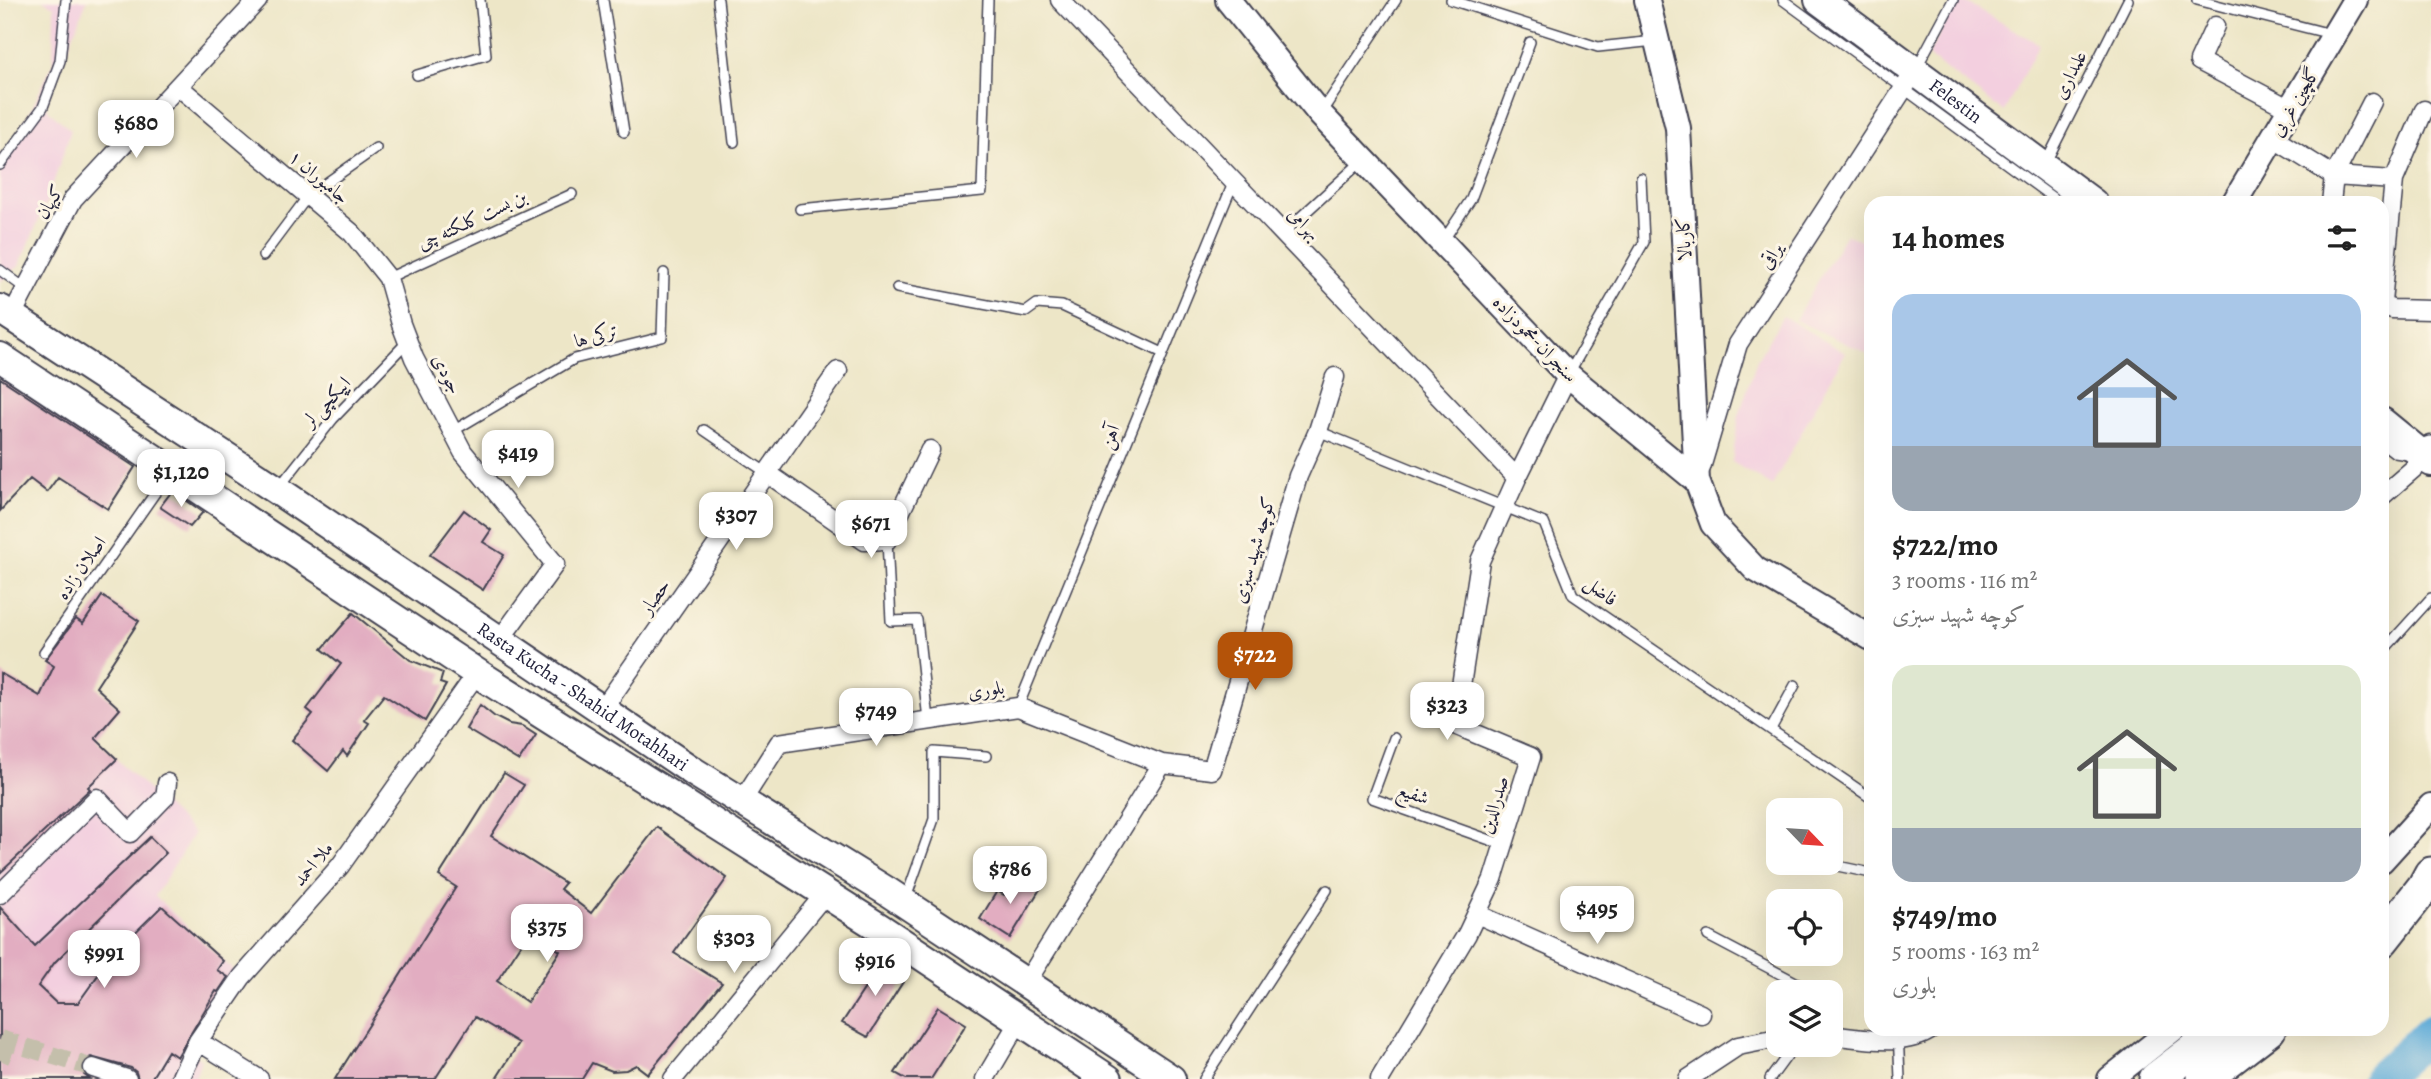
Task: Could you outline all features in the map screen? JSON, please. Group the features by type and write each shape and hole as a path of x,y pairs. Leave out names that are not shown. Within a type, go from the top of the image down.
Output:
{"highway":[{"path":"2389,896 2431,853"},
{"path":"2389,931 2431,874"},
{"path":"2156,1079 2212,1036"},
{"path":"2204,1079 2260,1036"}],"main road":[{"name":"Felestin","path":"1819,0 1910,81 2043,166 2084,196"},
{"name":"Rasta Kucha - Shahid Motahhari","path":"6,313 602,710 905,902 1171,1079"},
{"name":"Rasta Kucha - Shahid Motahhari","path":"0,357 477,673 880,928 1108,1079"},
{"path":"2389,427 2430,458"},
{"path":"477,673 499,641"}],"street":[{"name":"بهرامی","path":"1060,0 1517,478"},
{"name":"سنجران-محمودزاده","path":"1228,0 1320,114 1568,375 1697,481"},
{"name":"کاربالا","path":"1647,0 1678,128 1697,481"},
{"name":"گلچین غربی","path":"2238,196 2355,0"},
{"name":"کیهان","path":"6,313 26,289 73,200 257,1"},
{"path":"2215,26 2199,61 2290,109"},
{"name":"یراقی","path":"1697,481 1738,344 1910,81"},
{"name":"جامبوران ۱","path":"178,86 352,233 387,278 404,332"},
{"path":"2332,196 2334,176 2372,102"},
{"path":"2389,232 2394,180 2424,110"},
{"path":"2273,138 2334,176 2394,180"},
{"path":"2389,308 2431,310"},
{"name":"جودی","path":"404,332 463,452 555,564 499,641"},
{"name":"حصار","path":"602,710 838,371"},
{"name":"صدرالدین","path":"1380,1079 1468,934 1493,879 1531,757 1455,725 1480,561 1568,375"},
{"name":"کوچه شهید سبزی","path":"1018,707 1162,764 1212,770 1298,476 1318,432 1335,377"},
{"path":"767,473 865,541 887,540 930,450"},
{"path":"2389,490 2430,458"},
{"path":"1697,481 1713,524 1755,569 1864,634"},
{"name":"ملا احمد","path":"180,1079 198,1041 242,977 340,866 477,673"},
{"name":"بلوری","path":"742,801 779,743 1018,707"},
{"path":"1026,983 1162,764"},
{"path":"0,894 97,798 130,833 165,797 167,783"},
{"path":"2389,852 2431,806"},
{"path":"673,1079 824,895"},
{"path":"1477,914 1701,1014"},
{"path":"985,1079 1019,1021"},
{"path":"1843,1036 1888,1041 1895,1036"},
{"path":"2110,1079 2165,1036"},
{"path":"1688,1079 1738,1046 1766,1040"},
{"path":"198,1041 259,1079"},
{"path":"93,1068 120,1078"}],"lane":[{"path":"0,165 43,107 60,61 66,0"},
{"path":"417,75 486,55 480,0"},
{"path":"603,0 624,132"},
{"path":"718,0 734,142"},
{"path":"800,209 982,191 989,0"},
{"path":"1320,114 1396,0"},
{"path":"1451,0 1598,47 1657,40"},
{"path":"1783,0 1910,81 2051,196"},
{"path":"1910,81 1953,0"},
{"name":"علمداری","path":"2043,166 2128,0"},
{"path":"2197,0 2334,35"},
{"path":"1443,241 1471,199 1530,42"},
{"path":"263,256 308,195 376,148"},
{"path":"1283,233 1364,160"},
{"path":"1568,375 1644,242 1641,178"},
{"name":"آهن","path":"1018,707 1234,181"},
{"name":"بن بست کلکته چی","path":"387,278 572,194"},
{"path":"0,270 26,289"},
{"name":"ترکی ها","path":"453,431 574,359 662,337 664,274"},
{"path":"897,289 1027,312 1037,304 1062,306 1163,353"},
{"name":"ایپکچی لر","path":"277,491 404,332"},
{"path":"704,430 767,473"},
{"name":"فاضل","path":"1318,432 1544,523 1573,595 1864,792"},
{"path":"2389,448 2395,453 2430,458"},
{"name":"اصلان زاده","path":"44,652 171,470"},
{"path":"887,540 891,621 917,620 928,720"},
{"path":"2389,644 2431,598"},
{"path":"1771,729 1795,685"},
{"name":"شفیع","path":"1394,738 1372,798 1504,845"},
{"path":"905,902 934,819 934,752 986,756"},
{"path":"1843,867 1864,872"},
{"path":"1204,1079 1327,890"},
{"path":"1708,936 1792,980"},
{"path":"1898,1036 1900,1079"},
{"path":"1770,1079 1786,1057"}],"shaded area":[{"path":"42,0 87,0 46,104 49,111 71,130 48,199 19,266 0,282 0,166 53,63 54,6"},
{"path":"1957,0 1962,0 2039,44 2004,112 1928,56"},
{"path":"1846,234 1864,241 1864,352 1795,320"},
{"path":"1783,316 1845,353 1772,486 1732,462 1739,415 1757,360"},
{"path":"102,596 139,621 96,687 120,709 95,739 194,833 155,896 236,973 188,1052 201,1059 195,1079 0,1079 0,673 40,696 54,667 44,659 48,652 58,659 74,637 65,631 74,617 84,624"}],"building":[{"path":"0,378 135,467 108,509 58,477 47,492 30,479 0,511"},
{"path":"174,492 203,512 190,527 160,507"},
{"path":"464,510 491,530 483,542 504,555 483,590 430,555"},
{"path":"102,596 139,621 96,687 120,709 95,738 117,759 88,787 90,789 0,873 0,673 40,696 54,666 45,660 76,619 83,624"},
{"path":"353,613 410,660 443,673 440,683 446,685 425,721 384,695 364,720 369,723 347,756 343,751 328,771 292,740 313,714 307,709 341,664 322,649"},
{"path":"480,705 495,717 509,724 522,726 536,735 519,761 466,729"},
{"path":"504,773 524,785 491,836 565,883 560,889 591,913 657,827 727,878 674,953 722,983 648,1074 636,1065 626,1070 612,1071 592,1063 582,1079 496,1079 519,1043 475,1017 435,1079 335,1079 456,887 439,876","holes":["530,931 560,951 527,1002 497,981"]},
{"path":"150,837 166,853 55,962 38,986 56,1003 78,1003 103,968 101,966 162,906 223,961 217,970 228,977 218,992 216,991 177,1057 168,1051 151,1079 138,1079 131,1068 91,1057 82,1065 84,1075 90,1079 0,1079 0,907 35,946"},
{"path":"1016,875 1040,889 1010,938 980,919 997,891 1004,895"},
{"path":"884,959 908,974 868,1037 842,1023"},
{"path":"938,1007 966,1024 931,1079 906,1079 895,1073"}],"waterway":[{"path":"2379,1079 2431,1032"}],"tunnel":[{"path":"0,1039 93,1068"},
{"path":"0,1060 8,1042"}]}
